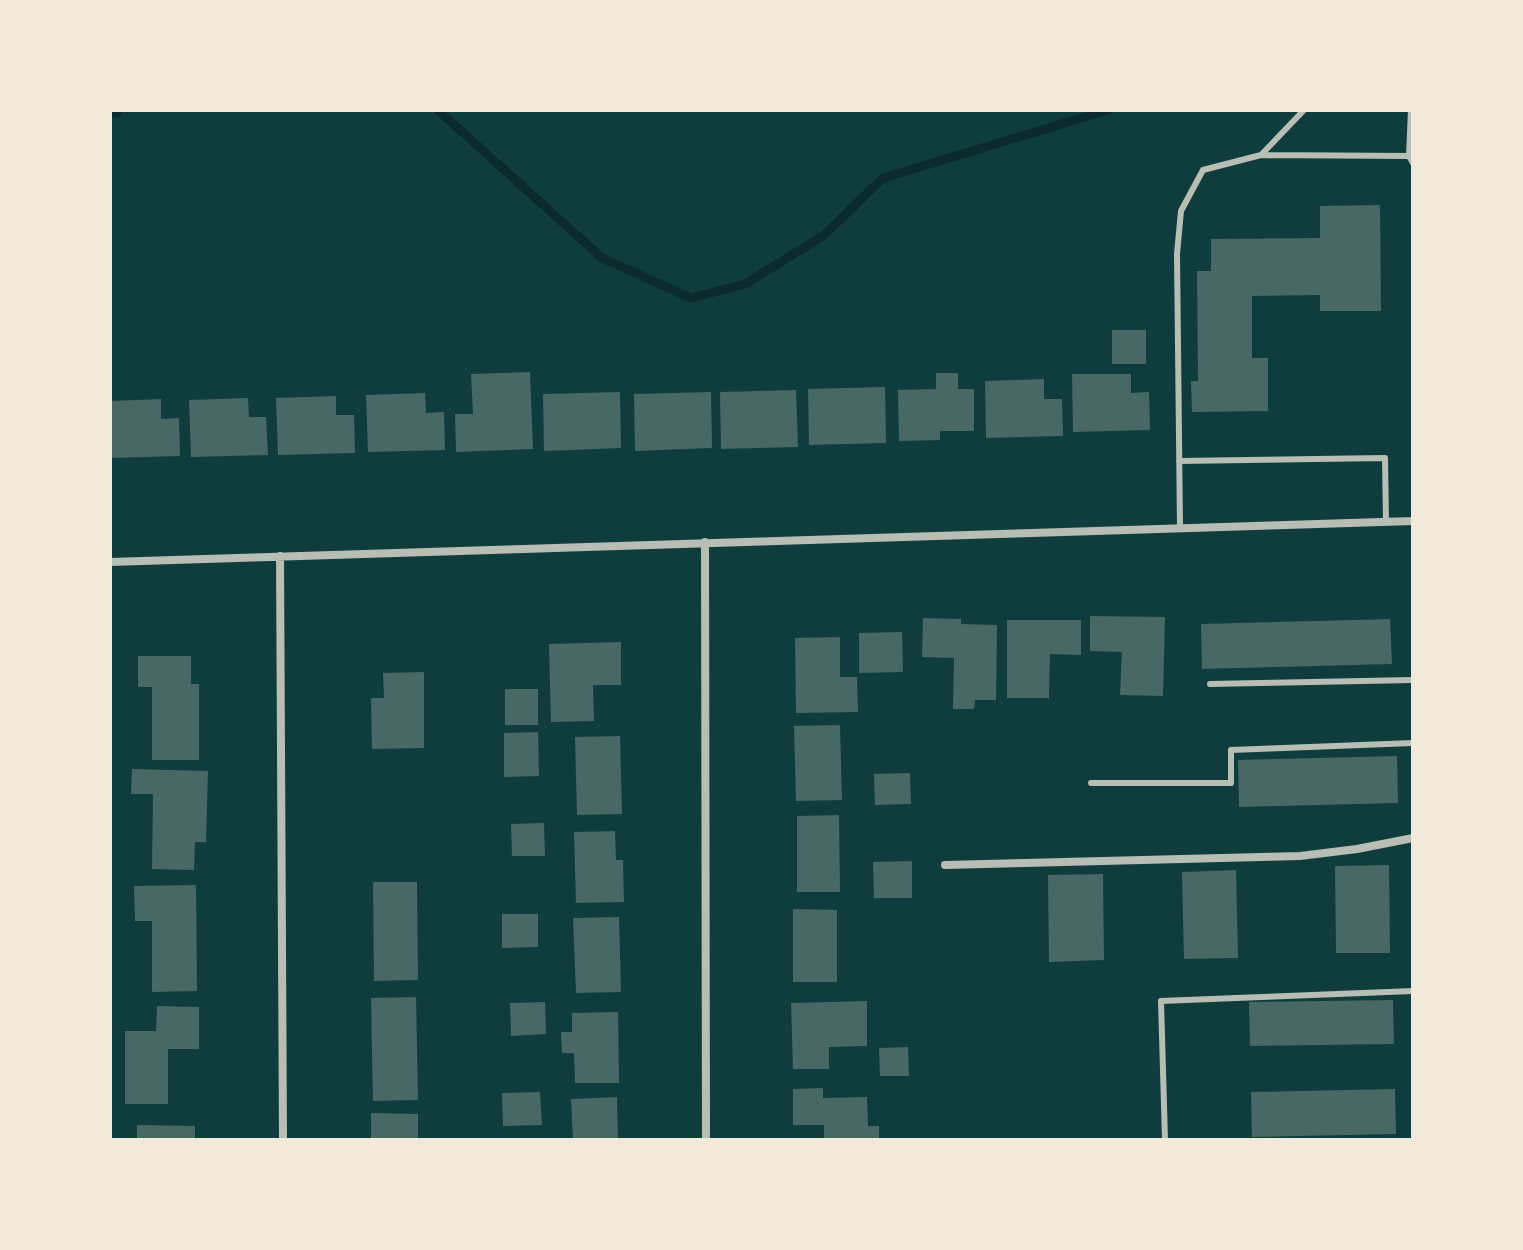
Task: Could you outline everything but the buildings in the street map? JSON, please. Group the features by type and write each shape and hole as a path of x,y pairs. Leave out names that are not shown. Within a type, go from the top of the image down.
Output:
{"street":[{"path":"110,562 1413,521"},
{"path":"705,542 706,1140"},
{"path":"280,556 283,1140"},
{"path":"945,865 1300,856 1413,838"}],"lane":[{"path":"1261,155 1304,110"},
{"path":"1180,528 1177,254 1181,211 1203,170 1261,155 1411,159 1411,110"},
{"path":"1179,461 1385,458 1386,522"},
{"path":"1210,684 1413,680"},
{"path":"1091,783 1231,783 1231,750 1413,743"},
{"path":"1165,1140 1161,1001 1413,991"}],"waterway":[{"path":"110,113 117,113 118,110"},
{"path":"438,110 602,258 691,298 745,284 823,236 883,178 1108,110"}]}
